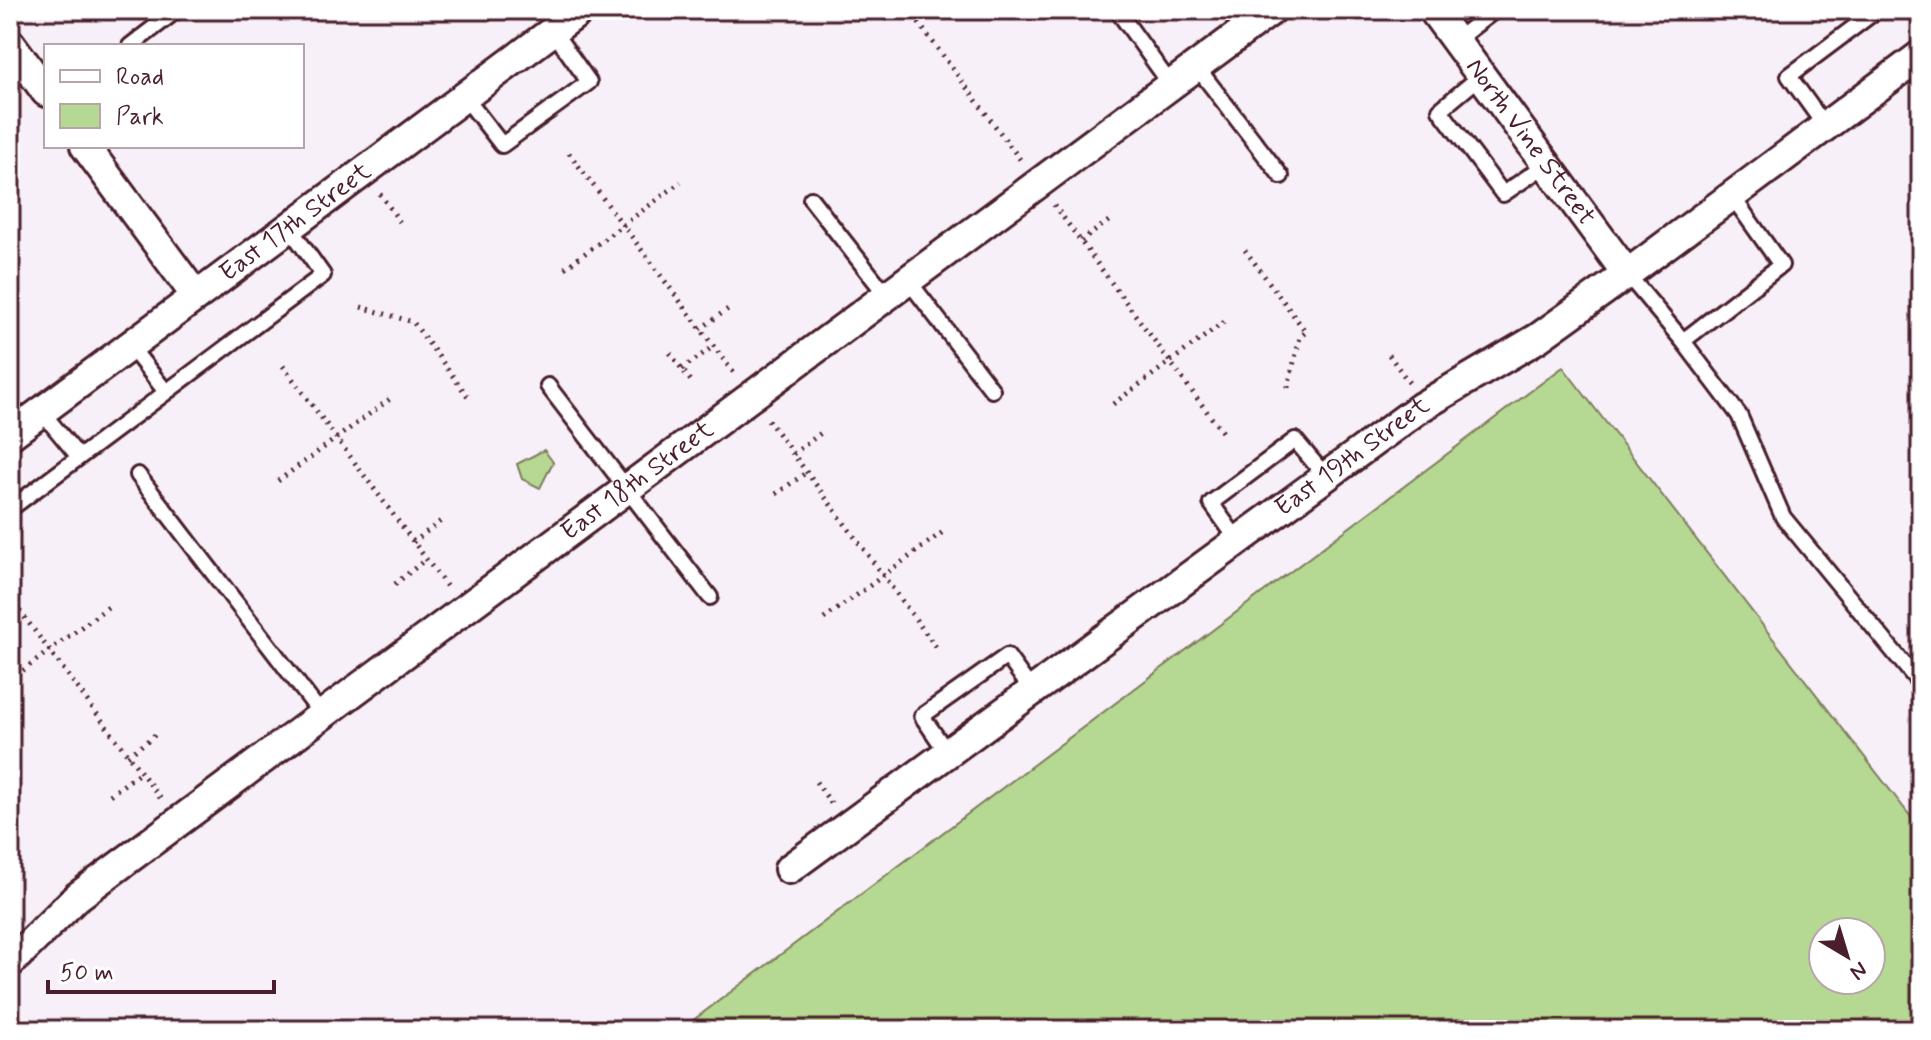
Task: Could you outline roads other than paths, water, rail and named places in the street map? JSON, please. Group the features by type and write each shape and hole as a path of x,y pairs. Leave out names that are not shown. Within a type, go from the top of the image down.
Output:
{"street":[{"name":"East 17th Street","path":"10,435 581,10"},
{"name":"East 18th Street","path":"10,963 77,897 1272,10"},
{"name":"North Vine Street","path":"1433,10 1627,274"},
{"path":"10,43 44,89"},
{"name":"East 19th Street","path":"789,869 1421,407 1538,338 1921,55"},
{"path":"86,148 196,296"}],"lane":[{"path":"133,44 177,10"},
{"path":"1117,10 1171,85"},
{"path":"1456,40 1495,10"},
{"path":"1825,126 1789,76 1877,10"},
{"path":"464,96 502,145 589,82 553,31"},
{"path":"1196,66 1281,176"},
{"path":"1482,75 1440,110 1503,194 1547,164"},
{"path":"1683,341 1781,265 1732,196"},
{"path":"811,199 992,390"},
{"path":"10,509 323,275 289,227"},
{"path":"1627,274 1739,415 1783,517 1921,685"},
{"path":"130,346 166,392"},
{"path":"548,386 710,597"},
{"path":"41,411 79,457"},
{"path":"1239,542 1211,503 1295,440 1327,478"},
{"path":"138,475 322,715"},
{"path":"948,754 922,716 1007,656 1033,692"}]}
